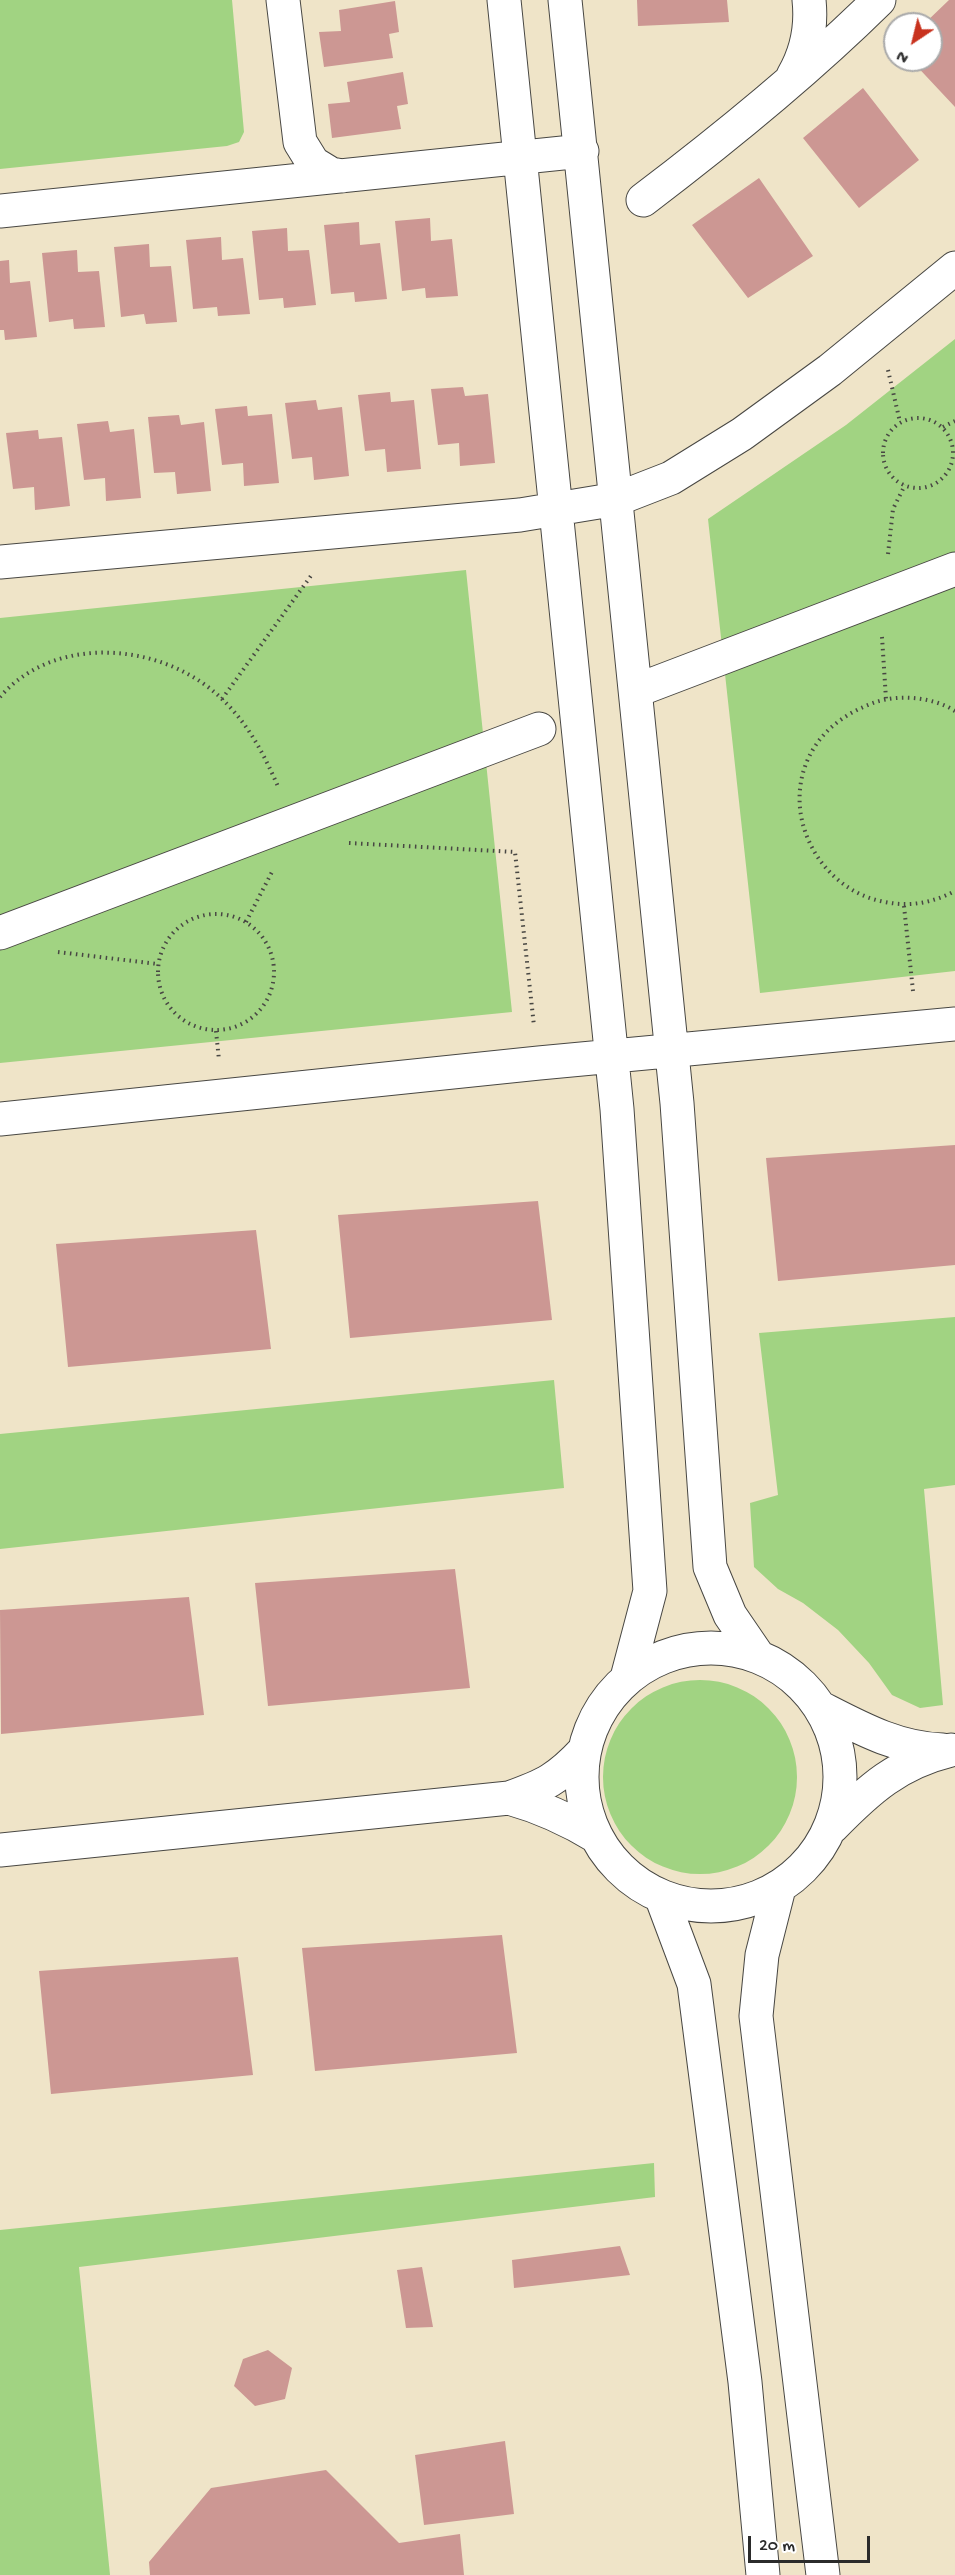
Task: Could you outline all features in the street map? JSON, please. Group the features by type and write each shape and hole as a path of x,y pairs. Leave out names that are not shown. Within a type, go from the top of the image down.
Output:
{"street":[{"path":"283,0 299,130 305,153 313,163 331,174 342,176"},
{"path":"504,0 611,1056 650,1592 627,1678"},
{"path":"566,0 672,1051 710,1567 730,1615 758,1656"},
{"path":"810,0 825,18 848,23 869,10"},
{"path":"783,89 806,49 810,32 810,0"},
{"path":"643,200 715,146 783,89 869,10"},
{"path":"254,185 276,174 285,165 292,155 299,130"},
{"path":"0,211 582,151"},
{"path":"0,562 520,515 617,499 671,478 732,441 830,370 955,268"},
{"path":"643,688 955,569"},
{"path":"0,933 539,729"},
{"path":"0,1119 539,1063 955,1024"},
{"path":"832,1827 841,1787 837,1746 821,1708 794,1677 758,1656 724,1648 689,1650 657,1660 627,1678 600,1711 584,1751 583,1795 597,1837 624,1872 661,1896 701,1907 741,1904 779,1888 810,1862 832,1827 871,1788 890,1775 929,1756 953,1750"},
{"path":"821,1708 880,1738 927,1750 953,1750"},
{"path":"0,1850 508,1798 541,1787 556,1778 584,1751"},
{"path":"508,1798 538,1806 567,1818 597,1837"},
{"path":"779,1888 762,1955 756,2016 823,2575"},
{"path":"661,1896 694,1984 745,2382 763,2575"}],"path":[{"path":"879,331 900,422"},
{"path":"922,417 933,420 943,427 950,437 954,449 953,461 948,473 928,487 916,488 895,479 883,461 882,450 886,439 900,422 922,417"},
{"path":"943,427 955,421"},
{"path":"222,699 343,531"},
{"path":"0,697 32,670 62,658 95,653 129,654 163,661 193,676 222,699 245,724 265,757 281,793 289,824 289,839 246,922"},
{"path":"955,711 920,698 886,699 853,710 827,730 808,759 800,791 802,825 816,857 839,883 870,900 904,906 939,900 955,891"},
{"path":"349,843 515,852 539,1063"},
{"path":"904,906 917,1028"},
{"path":"210,914 229,915 246,922 260,934 270,950 274,968 273,987 266,1004 252,1018 236,1028 216,1031 196,1027 179,1018 166,1002 159,984 158,964 164,945 176,929 192,919 210,914"},
{"path":"55,952 158,964"}],"green space":[{"path":"0,0 232,0 244,132 239,142 227,146 0,169"},
{"path":"955,339 955,971 760,993 708,519 846,425"},
{"path":"466,570 512,1012 0,1063 0,618"},
{"path":"955,1317 955,1485 924,1489 943,1705 920,1708 892,1695 869,1663 838,1630 803,1603 778,1589 754,1567 750,1503 778,1495 759,1333"},
{"path":"554,1380 564,1488 0,1549 0,1434"},
{"path":"700,1680 728,1684 746,1692 761,1702 775,1716 793,1749 797,1777 793,1805 785,1823 775,1838 761,1852 728,1870 700,1874 672,1870 654,1862 639,1852 625,1838 607,1805 603,1777 607,1749 615,1731 625,1716 639,1702 672,1684"},
{"path":"654,2163 655,2197 79,2267 110,2575 0,2575 0,2230"}],"building":[{"path":"637,0 727,0 729,22 638,26"},
{"path":"949,0 955,0 955,107 922,72 943,72 943,12 936,12"},
{"path":"395,1 399,32 389,34 393,58 324,67 319,32 341,31 339,10"},
{"path":"403,72 408,104 397,106 401,129 332,138 328,104 350,102 347,82"},
{"path":"863,88 919,160 859,208 803,138"},
{"path":"759,178 813,256 748,298 692,225"},
{"path":"430,218 431,241 452,239 458,296 426,298 425,288 402,291 395,221"},
{"path":"359,222 360,245 380,243 387,299 355,302 354,292 331,294 324,225"},
{"path":"287,228 288,251 309,250 316,305 284,308 283,298 259,300 252,231"},
{"path":"221,237 222,260 243,258 250,314 218,316 217,307 193,309 186,240"},
{"path":"149,244 150,267 171,266 177,322 146,324 144,314 121,317 114,247"},
{"path":"77,250 78,272 99,271 105,327 74,329 73,319 49,322 42,253"},
{"path":"9,260 10,283 30,281 37,337 5,340 4,330 0,330 0,261"},
{"path":"463,387 465,396 488,394 495,463 460,466 459,443 438,445 431,389"},
{"path":"390,392 391,402 414,400 421,469 387,472 385,449 365,451 358,395"},
{"path":"316,400 318,410 342,407 349,476 314,480 312,457 292,459 285,403"},
{"path":"247,406 248,416 272,414 279,483 244,486 243,463 222,465 215,409"},
{"path":"179,415 181,425 204,422 211,491 177,494 175,472 154,473 148,417"},
{"path":"108,421 110,432 134,429 141,498 106,501 105,478 84,480 77,424"},
{"path":"38,430 39,439 62,437 70,506 35,510 34,487 13,489 6,433"},
{"path":"955,1145 955,1265 778,1281 766,1158"},
{"path":"538,1201 552,1320 350,1338 338,1215"},
{"path":"256,1230 271,1349 68,1367 56,1244"},
{"path":"455,1569 470,1688 268,1706 255,1583"},
{"path":"189,1597 204,1715 1,1734 0,1610"},
{"path":"502,1935 517,2053 315,2071 302,1948"},
{"path":"238,1957 253,2075 51,2094 39,1971"},
{"path":"620,2246 630,2275 514,2288 512,2260"},
{"path":"422,2267 433,2327 406,2328 397,2270"},
{"path":"268,2350 292,2368 285,2399 255,2406 234,2386 243,2359"},
{"path":"505,2441 514,2514 424,2525 415,2455"},
{"path":"326,2470 399,2543 460,2534 464,2575 150,2575 149,2562 211,2488"}]}
